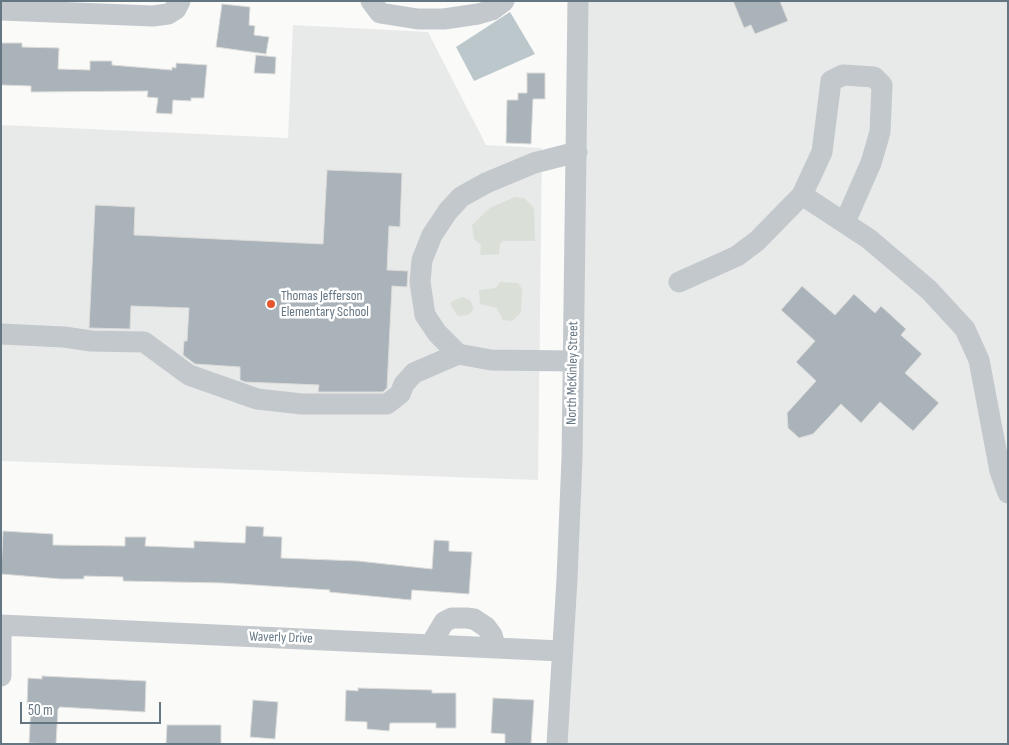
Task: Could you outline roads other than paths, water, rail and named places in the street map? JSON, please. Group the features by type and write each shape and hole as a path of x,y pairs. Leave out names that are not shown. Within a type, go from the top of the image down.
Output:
{"street":[{"path":"1,10 153,16 168,14 176,9 180,1"},
{"path":"371,1 380,13 418,19 478,14 492,10 504,1"},
{"name":"North McKinley Street","path":"557,744 561,651 568,579 577,152 578,1"},
{"path":"679,282 737,256 757,241 802,196 822,152 831,81 843,75 874,77 882,85 880,132 871,164 845,222"},
{"path":"458,354 430,324 422,304 420,282 422,260 432,235 454,204 472,190 534,163 577,152"},
{"path":"802,196 869,238 929,290 965,329 979,360 1000,471 1008,493"},
{"path":"1,334 64,337 91,341 144,342 189,375 257,399 302,404 387,404 393,401 409,376 458,354 490,360 573,361"},
{"path":"431,644 444,622 452,618 466,618 474,619 486,627 492,634 496,648"},
{"path":"1,625 1,676"},
{"name":"Waverly Drive","path":"1,625 561,651"}],"place":[{"name":"Thomas Jefferson Elementary School","path":"271,304"}]}
